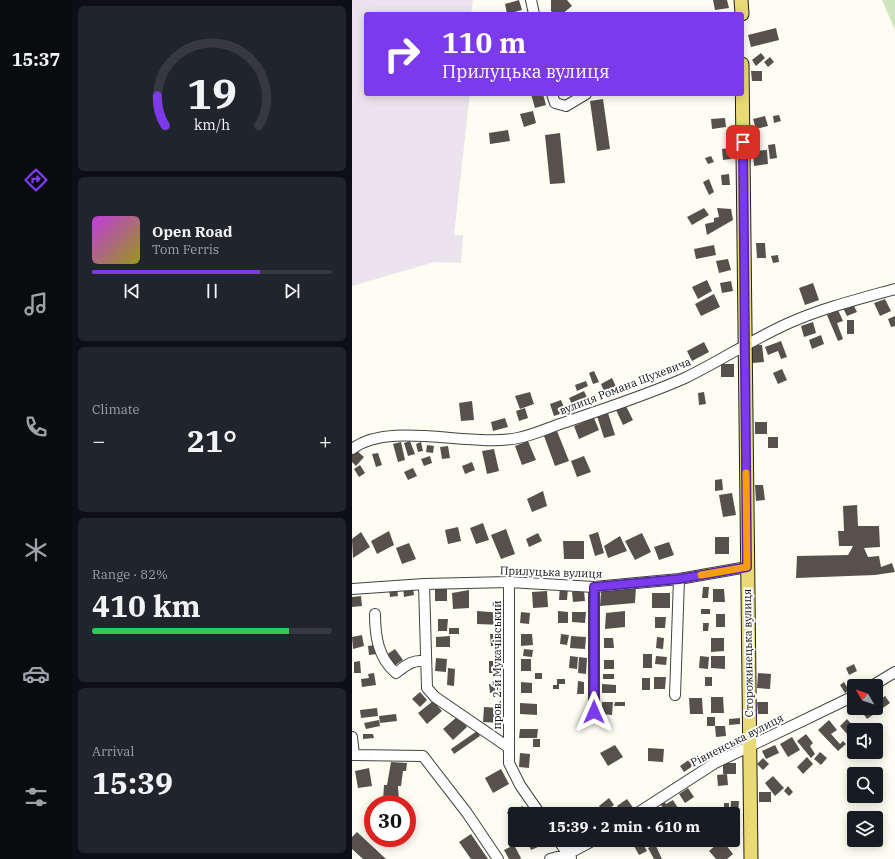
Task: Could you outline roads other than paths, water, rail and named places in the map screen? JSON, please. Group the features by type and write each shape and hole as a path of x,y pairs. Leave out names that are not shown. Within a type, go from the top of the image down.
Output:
{"main road":[{"name":"Сторожинецька вулиця","path":"742,96 751,859"}],"street":[{"path":"531,0 534,12"},
{"path":"553,96 555,103 558,106 566,106 583,96"},
{"name":"вулиця Романа Шухевича","path":"352,449 360,443 386,435 489,440 518,438 606,408 684,378 744,348 759,337 790,322 831,307 895,289"},
{"name":"Прилуцька вулиця","path":"352,589 424,584 509,582 594,587 679,579 747,567"},
{"path":"675,694 679,579"},
{"name":"пров. 2-й Мукачівський","path":"509,582 508,763 520,785 535,807"},
{"path":"424,584 427,688 430,692 508,747"},
{"path":"594,587 594,712"},
{"path":"375,614 378,645 388,666 396,673 410,663 421,660 426,662"},
{"path":"883,679 895,672"},
{"name":"Рівненська вулиця","path":"647,807 715,763 847,699"},
{"path":"352,737 354,755 422,755 425,757 467,813 498,859"},
{"path":"563,847 570,857"},
{"path":"550,859 570,857 584,847"}]}
